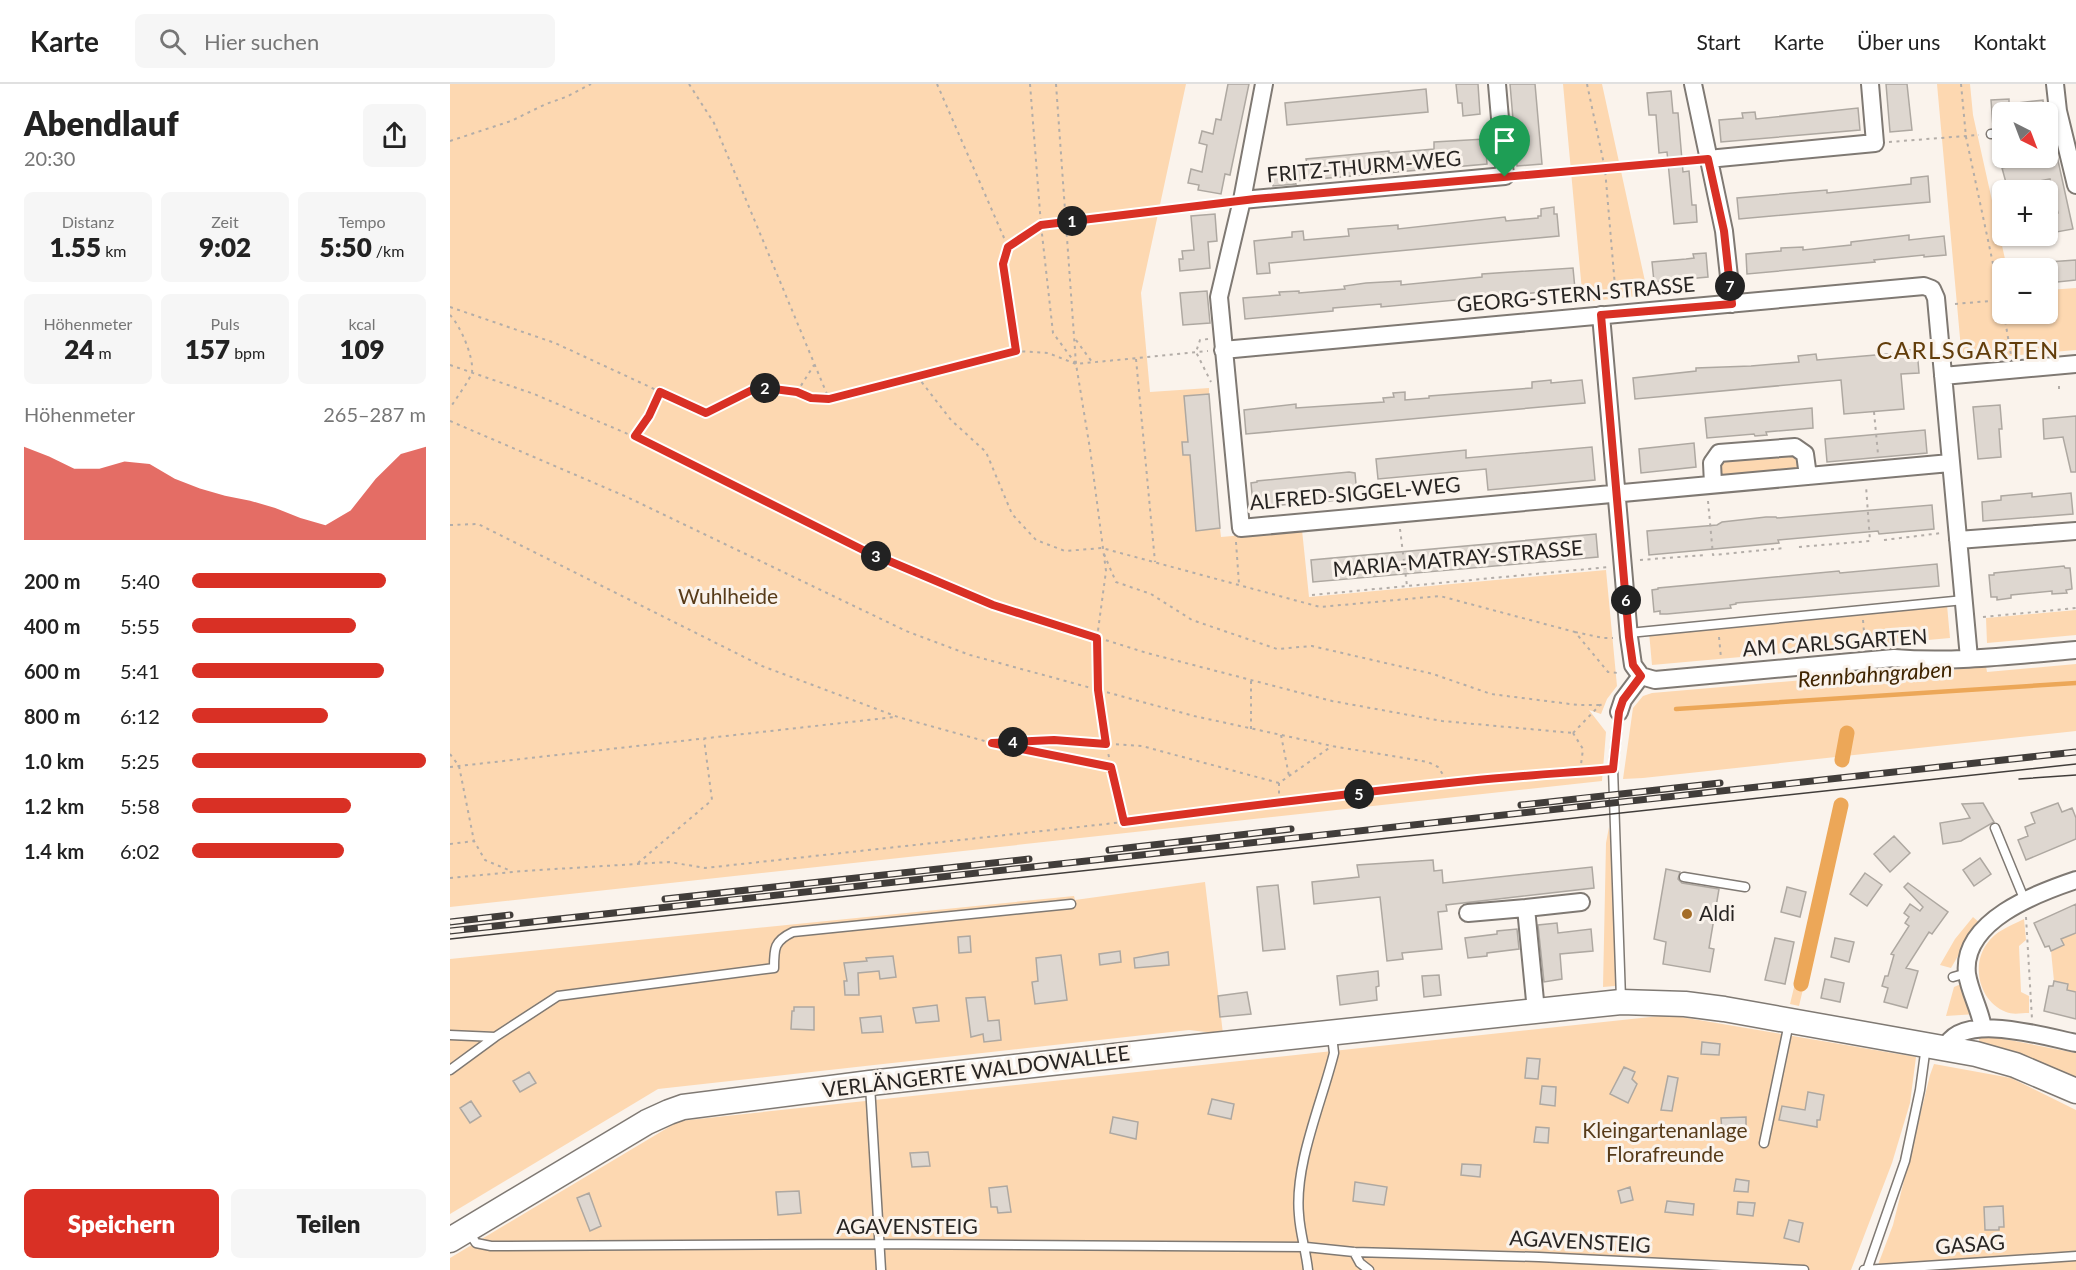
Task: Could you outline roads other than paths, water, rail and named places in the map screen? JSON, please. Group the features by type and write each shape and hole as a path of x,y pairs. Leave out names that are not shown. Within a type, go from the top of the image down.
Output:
{"street":[{"name":"ALFRED-SIGGEL-WEG","path":"1264,84 1242,200 1219,297 1219,344 1241,528 1950,463"},
{"name":"FRITZ-THURM-WEG","path":"1242,200 1505,177 1497,84"},
{"path":"1693,84 1724,231 1732,304"},
{"path":"1708,159 1875,143 1870,84"},
{"path":"2055,84 2055,102"},
{"path":"2058,137 2076,185"},
{"name":"GEORG-STERN-STRASSE","path":"1219,344 1601,315 1924,286 1932,289 1936,298 1943,376"},
{"path":"1601,315 1629,635 1633,665 1641,676 1615,711"},
{"path":"1969,658 1964,600 1950,537 1950,463 1943,376 2076,364"},
{"path":"1710,484 1712,462 1719,453 1795,447 1805,454 1808,476"},
{"path":"1950,537 2076,531"},
{"name":"AM CARLSGARTEN","path":"1641,676 1655,680 1894,658 1919,660 1969,658 2076,650"},
{"path":"1983,1028 1981,1016 1960,975 1980,933 1997,916 2028,897 2076,880"},
{"path":"1468,914 1581,902"},
{"path":"1526,908 1536,1011"},
{"name":"VERLÄNGERTE WALDOWALLEE","path":"459,1235 647,1122 683,1107 870,1083 1622,1002 1685,1004 1724,1009 1976,1054 2015,1065 2076,1091"},
{"path":"1936,1047 1960,1032 1983,1028 2076,1043"}],"lane":[{"path":"1629,635 1964,600"},
{"path":"1615,711 1613,769 1622,1002"},
{"path":"1995,828 2028,897"},
{"path":"1684,877 1745,888"},
{"path":"450,1070 558,996 774,968 774,951 778,941 793,932 1071,904"},
{"path":"1764,1143 1790,1022"},
{"path":"1308,1270 1299,1215 1300,1181 1334,1053 1332,1032"},
{"path":"450,1035 495,1037"},
{"path":"1866,1270 1905,1161 1920,1090 1936,1047"},
{"path":"870,1083 881,1270"},
{"name":"AGAVENSTEIG","path":"459,1235 476,1243 491,1246 880,1244 1306,1247 1354,1252 1539,1257 1804,1270"},
{"path":"1354,1252 1360,1263 1369,1270"},
{"name":"GASAG","path":"1866,1270 2076,1256"}],"waterway":[{"name":"Rennbahngraben","path":"1676,709 2076,683"},
{"name":"Rennbahngraben","path":"1842,760 1847,733"},
{"name":"Rennbahngraben","path":"1801,984 1841,805"}],"tram line":[{"path":"450,939 2076,764"},
{"path":"2019,779 2076,775"}],"railway":[{"path":"450,931 2076,752"},
{"path":"1521,805 1720,783"},
{"path":"1109,850 1291,829"},
{"path":"665,899 1029,859"},
{"path":"450,922 510,915"}],"place":[{"name":"Aldi","path":"1687,914"}],"district":[{"name":"CARLSGARTEN","path":"1968,351"}],"park label":[{"name":"Wuhlheide","path":"728,597"},
{"name":"Kleingartenanlage Florafreunde","path":"1665,1143"}]}
